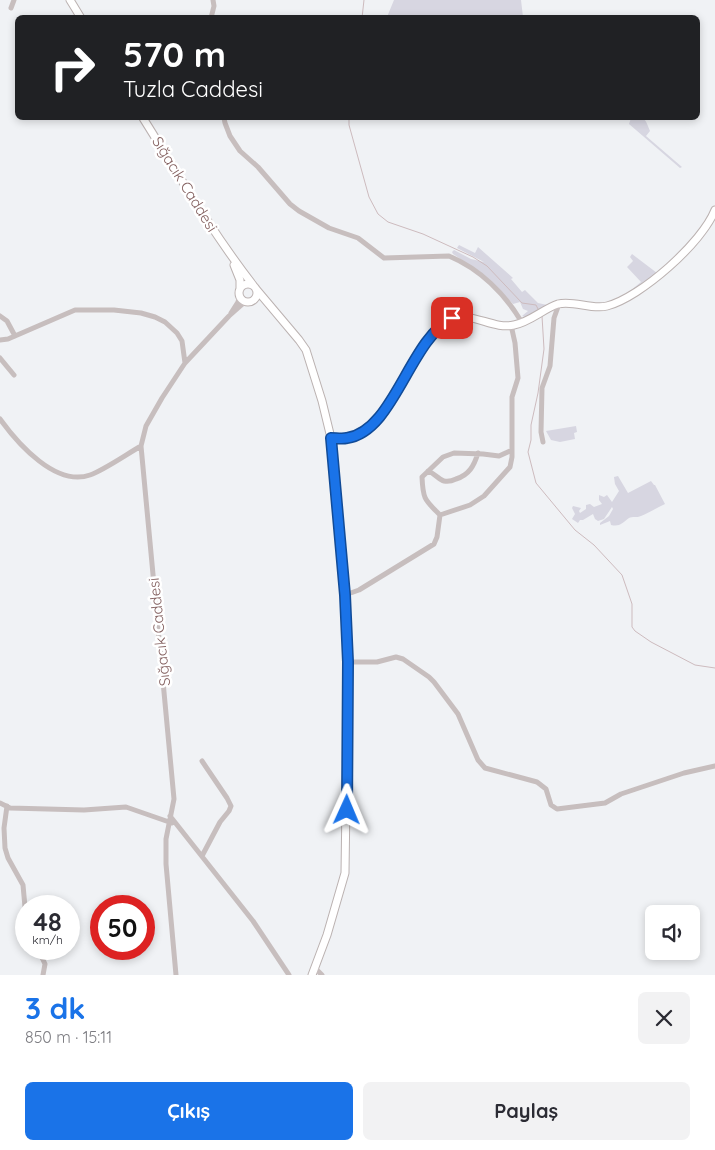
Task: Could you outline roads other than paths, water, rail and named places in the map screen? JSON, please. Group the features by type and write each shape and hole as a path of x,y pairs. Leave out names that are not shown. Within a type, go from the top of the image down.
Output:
{"main road":[{"path":"70,0 79,15"},
{"name":"Sığacık Caddesi","path":"144,120 228,251"},
{"path":"331,438 348,438 364,430 378,418 423,345 443,323 452,318 464,316 501,325 511,325 555,306 570,304 600,307 624,299 643,287 678,258 694,242 715,210"},
{"path":"228,251 267,303 306,350 331,438 345,595 348,662 345,873 314,972"},
{"path":"228,251 238,273 240,292 248,301 267,303"},
{"path":"240,292 247,284 255,287"},
{"path":"248,301 256,298 255,287"}],"street":[{"path":"11,8 14,0"},
{"path":"212,0 214,6 212,15"},
{"path":"224,120 230,136 240,151 258,167 294,208 329,228 358,238 384,258 449,256 478,273 510,302 525,320"},
{"path":"229,316 238,302 240,292"},
{"path":"229,316 248,301"},
{"path":"543,442 541,432 542,388 550,366 555,306"},
{"path":"0,340 15,336 75,310 114,310 141,313 165,322 177,333 182,341 185,363"},
{"path":"0,316 6,321 15,336"},
{"name":"Sığacık Caddesi","path":"176,975 166,864 166,839 174,799 141,446 146,426 185,363 229,316"},
{"path":"440,515 470,504 484,496 510,466 512,450 512,397 518,378 515,343 511,325"},
{"path":"0,358 14,375"},
{"path":"0,419 14,438 42,464 55,471 67,474 90,475 141,446"},
{"path":"440,515 425,500 422,477 443,457 454,453 478,453 499,456 512,450"},
{"path":"428,471 443,481 449,482 463,477 474,466 478,453"},
{"path":"345,595 359,590 434,544 437,537 440,515"},
{"path":"348,662 377,662 396,658 403,659 429,677 458,714 478,760 485,768 537,782 546,789 551,805 557,809 605,803 621,794 684,773 715,766"},
{"path":"202,761 227,798 230,806 229,811 220,822 202,856"},
{"path":"0,803 7,806 84,810 126,807 169,819 202,856 253,921 289,975"},
{"path":"7,806 4,828 5,848 8,858 23,885 24,895"},
{"path":"43,960 45,964 43,975"},
{"path":"314,972 322,975"}],"waterway":[{"path":"362,15 364,0"},
{"path":"349,120 369,197 378,214 388,222 423,234 473,257 487,266 522,303 536,305 539,311"},
{"path":"542,316 544,349 528,452 536,483 575,530 594,545 622,575 632,604 632,627 635,631 651,642 695,665 715,668"}]}
